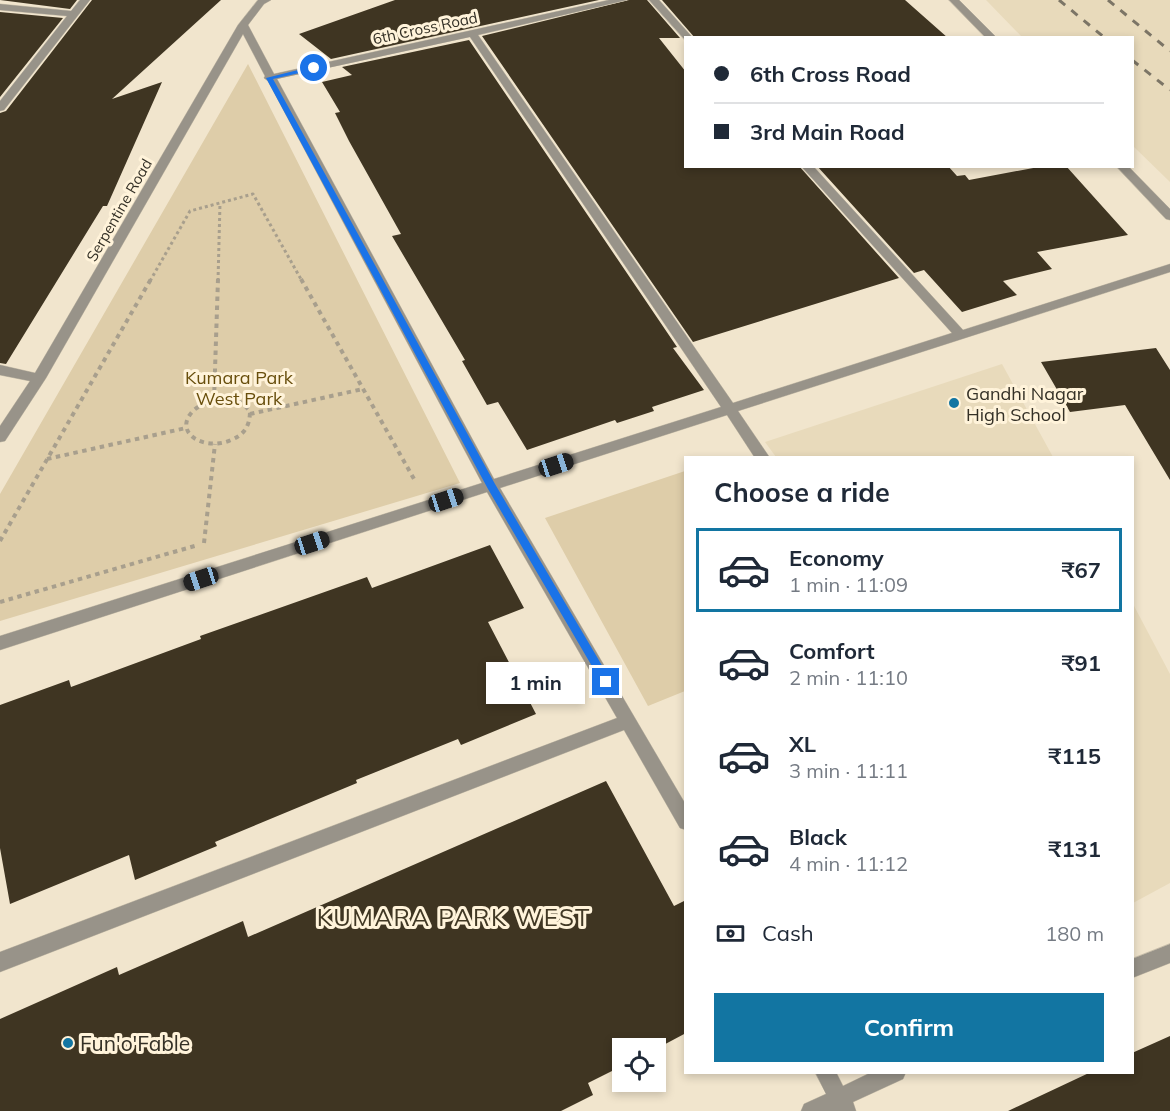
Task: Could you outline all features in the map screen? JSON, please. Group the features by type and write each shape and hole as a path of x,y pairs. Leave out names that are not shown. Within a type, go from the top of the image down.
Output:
{"street":[{"path":"0,108 85,0"},
{"name":"Serpentine Road","path":"0,437 39,378 243,25 261,2 266,0"},
{"name":"6th Cross Road","path":"269,78 622,0"},
{"path":"654,0 686,36"},
{"path":"954,0 990,36"},
{"path":"0,8 74,14"},
{"path":"243,25 269,78 491,486 684,818"},
{"path":"472,33 762,456"},
{"path":"808,168 961,335"},
{"path":"1123,168 1170,216"},
{"path":"0,643 1170,268"},
{"path":"0,370 39,378"},
{"path":"0,962 629,721"},
{"path":"1134,968 1170,953"},
{"path":"826,1074 843,1104"},
{"path":"811,1111 843,1104 893,1074"}],"path":[{"path":"0,541 190,212 253,194 414,480 403,483"},
{"path":"214,400 220,203"},
{"path":"250,414 363,389"},
{"path":"229,398 242,403 250,414 250,422 244,432 231,441 202,444 193,439 186,428 189,415 200,405 214,400 229,398"},
{"path":"47,459 186,428"},
{"path":"204,543 215,444"},
{"path":"0,602 215,540"}],"shaded area":[{"path":"986,0 1170,0 1170,182 1134,147 1134,36 1021,36"},
{"name":"Gandhi Nagar High School","path":"1002,364 1052,456 775,456 765,442"},
{"path":"1134,606 1170,674 1170,883 1134,902"}],"green space":[{"name":"Kumara Park West Park","path":"248,64 460,483 0,621 0,494"},
{"path":"684,471 684,691 648,706 545,518"}],"building":[{"path":"0,0 77,0 70,9"},
{"path":"92,0 221,0 112,99 162,82 107,206 103,206 6,364 0,363 0,113 6,111"},
{"path":"395,0 599,0 331,59 299,34"},
{"path":"629,0 647,0 680,38 659,38 684,69 684,168 801,168 899,278 693,342 482,36"},
{"path":"662,0 905,0 946,36 693,36"},
{"path":"0,12 63,18 0,97"},
{"path":"469,40 677,347 673,348 704,390 652,407 654,411 617,423 615,420 527,450 498,402 487,405 462,361 465,360 392,236 401,234 349,141 335,113 340,112 322,82 352,75 342,67"},
{"path":"819,168 950,168 957,176 965,175 969,180 1033,168 1068,168 1128,235 1037,252 1052,269 1003,281 1017,295 962,312 924,270 914,273"},
{"path":"1156,348 1170,370 1170,480 1125,405 1070,412 1041,362"},
{"path":"490,545 524,608 488,622 536,714 461,745 458,739 356,780 357,783 215,842 217,846 135,880 129,855 10,904 0,848 0,705 69,680 71,687 201,639 200,636 367,577 372,588"},
{"path":"606,781 674,906 684,901 684,1034 666,1044 666,1038 612,1038 612,1071 588,1083 593,1095 561,1111 0,1111 0,1019 117,967 119,975 243,921 248,937"},
{"path":"1170,1036 1170,1111 1008,1111 1087,1074 1134,1074 1134,1052"}],"railway":[{"path":"1059,0 1103,36"},
{"path":"1108,0 1170,51"},
{"path":"1134,62 1170,90"}],"place":[{"name":"Gandhi Nagar High School","path":"954,403"},
{"name":"Fun'o'Fable","path":"68,1043"}],"district":[{"name":"KUMARA PARK WEST","path":"454,917"}],"route":[{"path":"314,68 269,78 491,486 606,682"}]}
